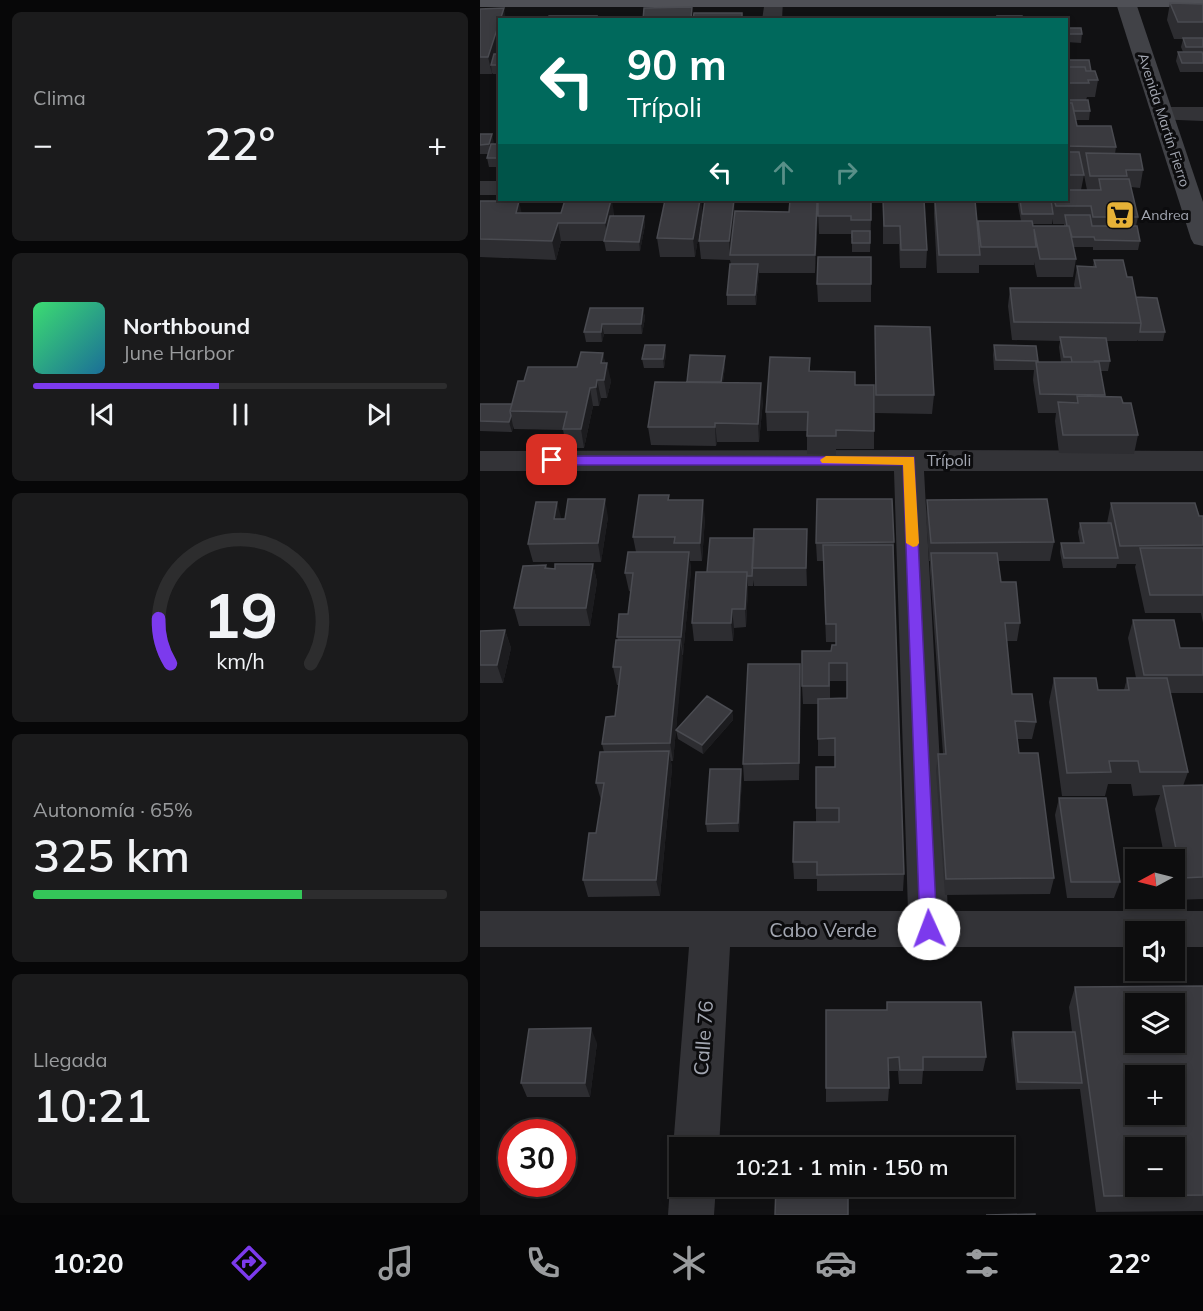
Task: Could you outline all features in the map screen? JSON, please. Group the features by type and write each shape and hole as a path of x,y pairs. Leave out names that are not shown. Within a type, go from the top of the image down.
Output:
{"main road":[{"path":"480,1 1203,1"},
{"name":"Avenida Martín Fierro","path":"1125,1 1203,239"}],"street":[{"path":"772,18 774,1"},
{"path":"1162,114 1203,114"},
{"path":"480,188 498,188"},
{"path":"909,460 929,929"},
{"name":"Trípoli","path":"480,461 1203,460"},
{"name":"Cabo Verde","path":"480,929 1203,929"},
{"name":"Calle 76","path":"697,1137 711,929"},
{"path":"691,1215 692,1197"}],"building":[{"path":"1170,3 1203,4 1203,22 1178,22"},
{"path":"692,7 691,18 643,18 644,8"},
{"path":"504,8 501,18 498,18 498,26 488,57 480,57 480,9"},
{"path":"694,13 742,13 742,18 693,18"},
{"path":"549,16 597,16 596,18 548,18"},
{"path":"997,16 1022,16 1022,18 998,18"},
{"path":"1068,28 1081,28 1082,34 1068,34"},
{"path":"1183,38 1203,38 1203,47 1186,47"},
{"path":"1178,52 1202,52 1203,63 1182,63"},
{"path":"494,54 498,54 498,65 491,65"},
{"path":"1068,60 1089,60 1091,71 1086,71 1085,67 1069,67"},
{"path":"1068,67 1085,67 1086,71 1095,71 1098,80 1088,80 1089,83 1068,83"},
{"path":"1068,100 1088,100 1090,111 1074,111 1072,103 1068,103"},
{"path":"1068,103 1072,103 1077,126 1111,126 1116,147 1068,146"},
{"path":"480,134 492,134 489,144 480,145"},
{"path":"491,144 498,144 498,158 487,158"},
{"path":"1068,152 1079,152 1084,175 1068,175"},
{"path":"1086,153 1140,154 1143,170 1126,170 1127,176 1090,176"},
{"path":"1099,179 1129,179 1138,217 1093,217 1091,206 1056,206 1054,201 1068,201 1068,190 1101,190"},
{"path":"480,201 519,201 516,213 561,213 565,201 611,201 605,223 558,223 552,241 480,239"},
{"path":"665,201 700,201 693,239 657,238"},
{"path":"705,201 734,201 729,241 699,241"},
{"path":"790,201 817,201 815,255 730,255 735,211 789,212"},
{"path":"818,201 871,201 871,220 851,220 851,216 818,216"},
{"path":"883,201 924,201 927,250 901,250 900,226 884,226"},
{"path":"935,201 975,201 980,255 939,255"},
{"path":"1020,201 1051,201 1053,214 1022,214"},
{"path":"1065,215 1090,215 1092,226 1137,226 1140,241 1072,237"},
{"path":"610,216 644,216 639,242 604,241"},
{"path":"978,221 1032,221 1033,226 1069,226 1076,259 1040,259 1034,229 1036,247 981,247"},
{"path":"852,231 870,231 870,243 852,243"},
{"path":"818,257 871,257 871,284 817,284"},
{"path":"1094,260 1123,260 1127,277 1132,277 1141,323 1014,322 1010,288 1081,288 1077,266 1096,267"},
{"path":"730,264 758,264 755,295 727,295"},
{"path":"1136,297 1157,298 1165,332 1140,332 1141,323"},
{"path":"590,308 643,308 641,324 602,324 601,332 584,332"},
{"path":"875,326 930,327 934,395 876,395"},
{"path":"1060,337 1106,338 1110,361 1072,362 1071,357 1064,357"},
{"path":"645,345 665,345 663,359 642,359"},
{"path":"994,345 1036,346 1038,361 996,360"},
{"path":"581,352 603,353 601,363 607,363 604,380 597,380 596,387 590,388 581,429 563,429 567,412 510,411 518,381 524,381 528,367 577,367"},
{"path":"690,355 725,356 721,382 687,382"},
{"path":"770,357 810,358 809,371 855,372 855,385 874,385 874,431 836,430 836,436 807,436 808,412 766,412"},
{"path":"1036,362 1099,362 1105,395 1040,394"},
{"path":"655,382 761,383 758,424 715,423 715,427 648,427"},
{"path":"1077,396 1121,397 1123,403 1131,403 1138,435 1063,435 1058,402 1078,403"},
{"path":"480,404 512,404 509,422 480,421"},
{"path":"639,495 669,495 668,500 703,500 700,543 674,543 675,537 633,537"},
{"path":"568,499 605,499 598,543 528,544 536,502 557,502 554,519 565,519"},
{"path":"817,499 892,499 894,542 816,543"},
{"path":"1047,499 1054,542 931,543 927,500"},
{"path":"1111,503 1195,503 1199,516 1203,516 1203,545 1120,546"},
{"path":"1080,523 1111,523 1118,558 1064,558 1061,543 1084,543"},
{"path":"754,529 807,529 806,568 752,568"},
{"path":"710,538 754,538 752,576 747,576 747,572 707,572"},
{"path":"823,545 893,545 904,874 817,875 817,862 793,862 794,822 839,822 839,808 816,808 816,767 835,767 835,738 818,739 818,699 847,698 847,663 829,663 829,686 802,686 802,651 831,651 832,645 836,645 836,624 826,624"},
{"path":"1140,548 1203,548 1203,595 1150,595"},
{"path":"628,552 689,552 681,637 617,637 619,614 628,614 633,573 625,573"},
{"path":"931,553 997,553 1001,582 1016,582 1020,623 1005,623 1012,694 1032,694 1036,722 1015,721 1019,753 1038,753 1054,878 946,879 938,754 946,754"},
{"path":"555,564 593,564 586,608 514,608 523,566 546,565 545,568 555,569"},
{"path":"696,572 747,572 745,609 732,609 731,623 692,623"},
{"path":"1133,620 1174,620 1180,648 1203,648 1203,675 1144,675"},
{"path":"505,630 497,665 480,665 480,631"},
{"path":"616,640 680,640 670,743 602,744 606,717 615,716 621,667 613,667"},
{"path":"748,664 800,664 799,763 743,764"},
{"path":"1054,678 1096,678 1098,690 1129,690 1127,678 1167,678 1188,772 1140,772 1138,761 1109,761 1111,772 1067,773"},
{"path":"707,696 732,711 702,745 676,730"},
{"path":"669,751 656,880 583,880 589,833 596,833 604,783 596,783 600,752"},
{"path":"710,769 741,769 738,823 706,824"},
{"path":"1203,785 1203,877 1185,878 1185,849 1176,849 1163,786"},
{"path":"1059,798 1106,798 1120,882 1071,882"},
{"path":"1203,986 1203,1195 1185,1195 1185,1137 1125,1137 1125,1196 1104,1196 1075,987"},
{"path":"887,1002 981,1002 986,1057 923,1057 923,1070 900,1070 899,1057 888,1058 889,1088 826,1088 826,1010 887,1010"},
{"path":"591,1028 585,1083 521,1083 529,1029"},
{"path":"1013,1032 1075,1032 1082,1083 1018,1082"},
{"path":"776,1197 848,1197 848,1215 775,1215"},
{"path":"1035,1214 1035,1215 986,1215"}],"slow traffic":[{"path":"826,460 909,460 913,543"}],"place":[{"name":"Andrea","path":"1120,215"}],"route":[{"path":"552,460 909,460 929,929"}]}
